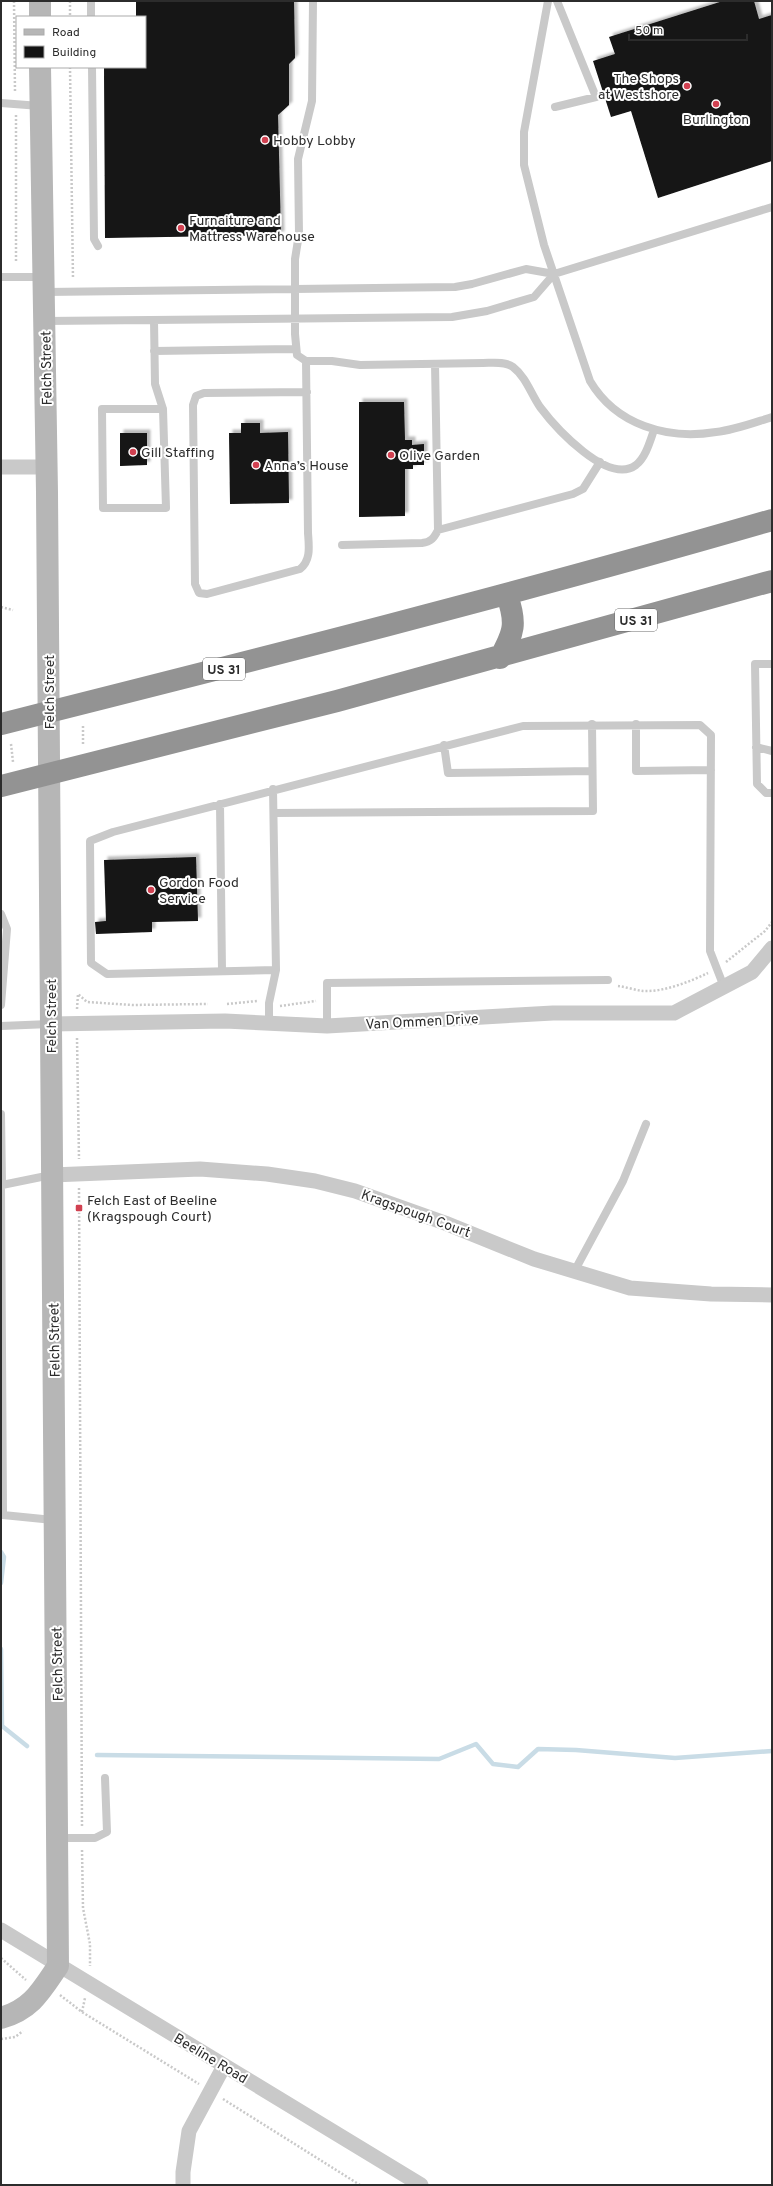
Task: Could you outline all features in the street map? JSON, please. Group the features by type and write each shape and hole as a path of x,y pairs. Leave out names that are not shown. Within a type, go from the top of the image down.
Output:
{"highway":[{"name":"US 31","path":"1,724 507,595 772,520"},
{"name":"US 31","path":"1,786 500,658 772,581"},
{"path":"500,658 511,637 514,625 513,613 507,595"}],"street":[{"path":"40,1 40,16"},
{"name":"Felch Street","path":"40,68 47,467 56,1520 58,1966"},
{"path":"1,467 47,467"},
{"name":"Van Ommen Drive","path":"51,1024 269,1022 327,1026 553,1013 674,1013 752,972 772,948"},
{"name":"Kragspough Court","path":"52,1174 200,1169 267,1174 315,1181 362,1194 453,1226 574,1272 630,1288 711,1294 772,1295"},
{"name":"Beeline Road","path":"1,1930 421,2185"},
{"path":"1,2018 16,2014 34,2000 58,1966"},
{"path":"183,2185 183,2172 189,2131 224,2066"}],"lane":[{"path":"91,1 91,16"},
{"path":"313,1 312,101 298,159 299,234 295,259 295,319 296,350 301,359 360,365 502,363 511,366 519,372 540,406 552,422 567,437 600,462 619,470 629,469 636,464 643,456 654,430"},
{"path":"548,1 532,79 523,149 526,180 544,245 590,381 599,396 625,417 654,430 670,434 702,434 733,429 772,417"},
{"path":"555,107 596,97 557,1"},
{"path":"92,68 94,239 98,246"},
{"path":"1,103 40,106"},
{"path":"1,277 45,285 295,290 440,288 472,284 526,269 554,274 772,207"},
{"path":"45,321 432,318 468,315 534,297 554,274"},
{"path":"154,320 155,384 163,409 166,508 103,508 102,409 163,409"},
{"path":"154,351 296,350"},
{"path":"306,360 307,392 309,555 307,564 300,569 207,594 199,592 195,584 193,405 196,396 204,393 307,392"},
{"path":"342,544 422,543 429,542 435,537 438,530 435,364"},
{"path":"438,530 573,494 583,489 591,480 600,462"},
{"path":"772,664 755,664 757,784 766,793 772,793"},
{"path":"274,813 593,811 592,724"},
{"path":"276,970 107,974 91,963 90,841 114,832 444,745 523,726 592,724 700,725 711,735 710,951 724,987"},
{"path":"636,724 636,770 711,770"},
{"path":"444,745 448,773 592,770"},
{"path":"756,747 772,751"},
{"path":"269,1022 269,1003 276,970 273,790"},
{"path":"220,804 222,971"},
{"path":"1,914 7,929 1,1005"},
{"path":"327,1026 327,983 610,983"},
{"path":"1,1026 51,1024"},
{"path":"1,1114 2,1515 56,1520"},
{"path":"574,1272 623,1181 646,1124"},
{"path":"2,1185 52,1174"},
{"path":"58,1838 95,1838 103,1836 107,1832 104,1778"}],"path":[{"path":"14,1 16,263"},
{"path":"70,1 70,16"},
{"path":"70,68 73,280"},
{"path":"1,607 12,610"},
{"path":"83,726 83,744"},
{"path":"12,744 13,762"},
{"path":"610,983 643,991 667,988 693,980 717,968 741,951 765,931 772,922"},
{"path":"82,2012 91,1960 83,1908 82,1837 78,994 87,1002 132,1005 214,1004"},
{"path":"221,1004 261,1001 282,1006 327,999"},
{"path":"1,1958 28,1982 60,1995 82,2012 360,2185"}],"building":[{"path":"294,1 295,58 289,64 289,105 278,115 281,235 105,238 104,68 146,68 146,16 136,16 136,2"},
{"name":"The Shops at Westshore","path":"723,1 754,1 759,19 772,15 772,161 658,198 631,111 611,117 593,61 615,54 609,37"},
{"name":"Olive Garden","path":"359,402 404,402 405,440 412,440 412,445 424,444 424,465 413,465 413,469 405,469 405,516 359,517"},
{"path":"241,423 260,423 260,433 288,432 289,503 230,504 229,433 241,433"},
{"path":"120,433 147,433 147,465 120,466"},
{"name":"Gordon Food Service","path":"196,857 198,921 152,922 152,932 96,934 95,922 106,921 104,860"}],"waterway":[{"path":"1,1552 4,1557 1,1583"},
{"path":"1,1649 2,1726 27,1746"},
{"path":"97,1755 439,1759 476,1744 493,1764 518,1767 538,1749 576,1750 675,1758 772,1751"}],"place":[{"name":"The Shops at Westshore","path":"687,86"},
{"name":"Burlington","path":"716,104"},
{"name":"Hobby Lobby","path":"265,140"},
{"name":"Furnaiture and Mattress Warehouse","path":"181,228"},
{"name":"Gill Staffing","path":"133,452"},
{"name":"Olive Garden","path":"391,455"},
{"name":"Anna’s House","path":"256,465"},
{"name":"Gordon Food Service","path":"151,890"},
{"name":"Felch East of Beeline (Kragspough Court)","path":"79,1208"}]}
